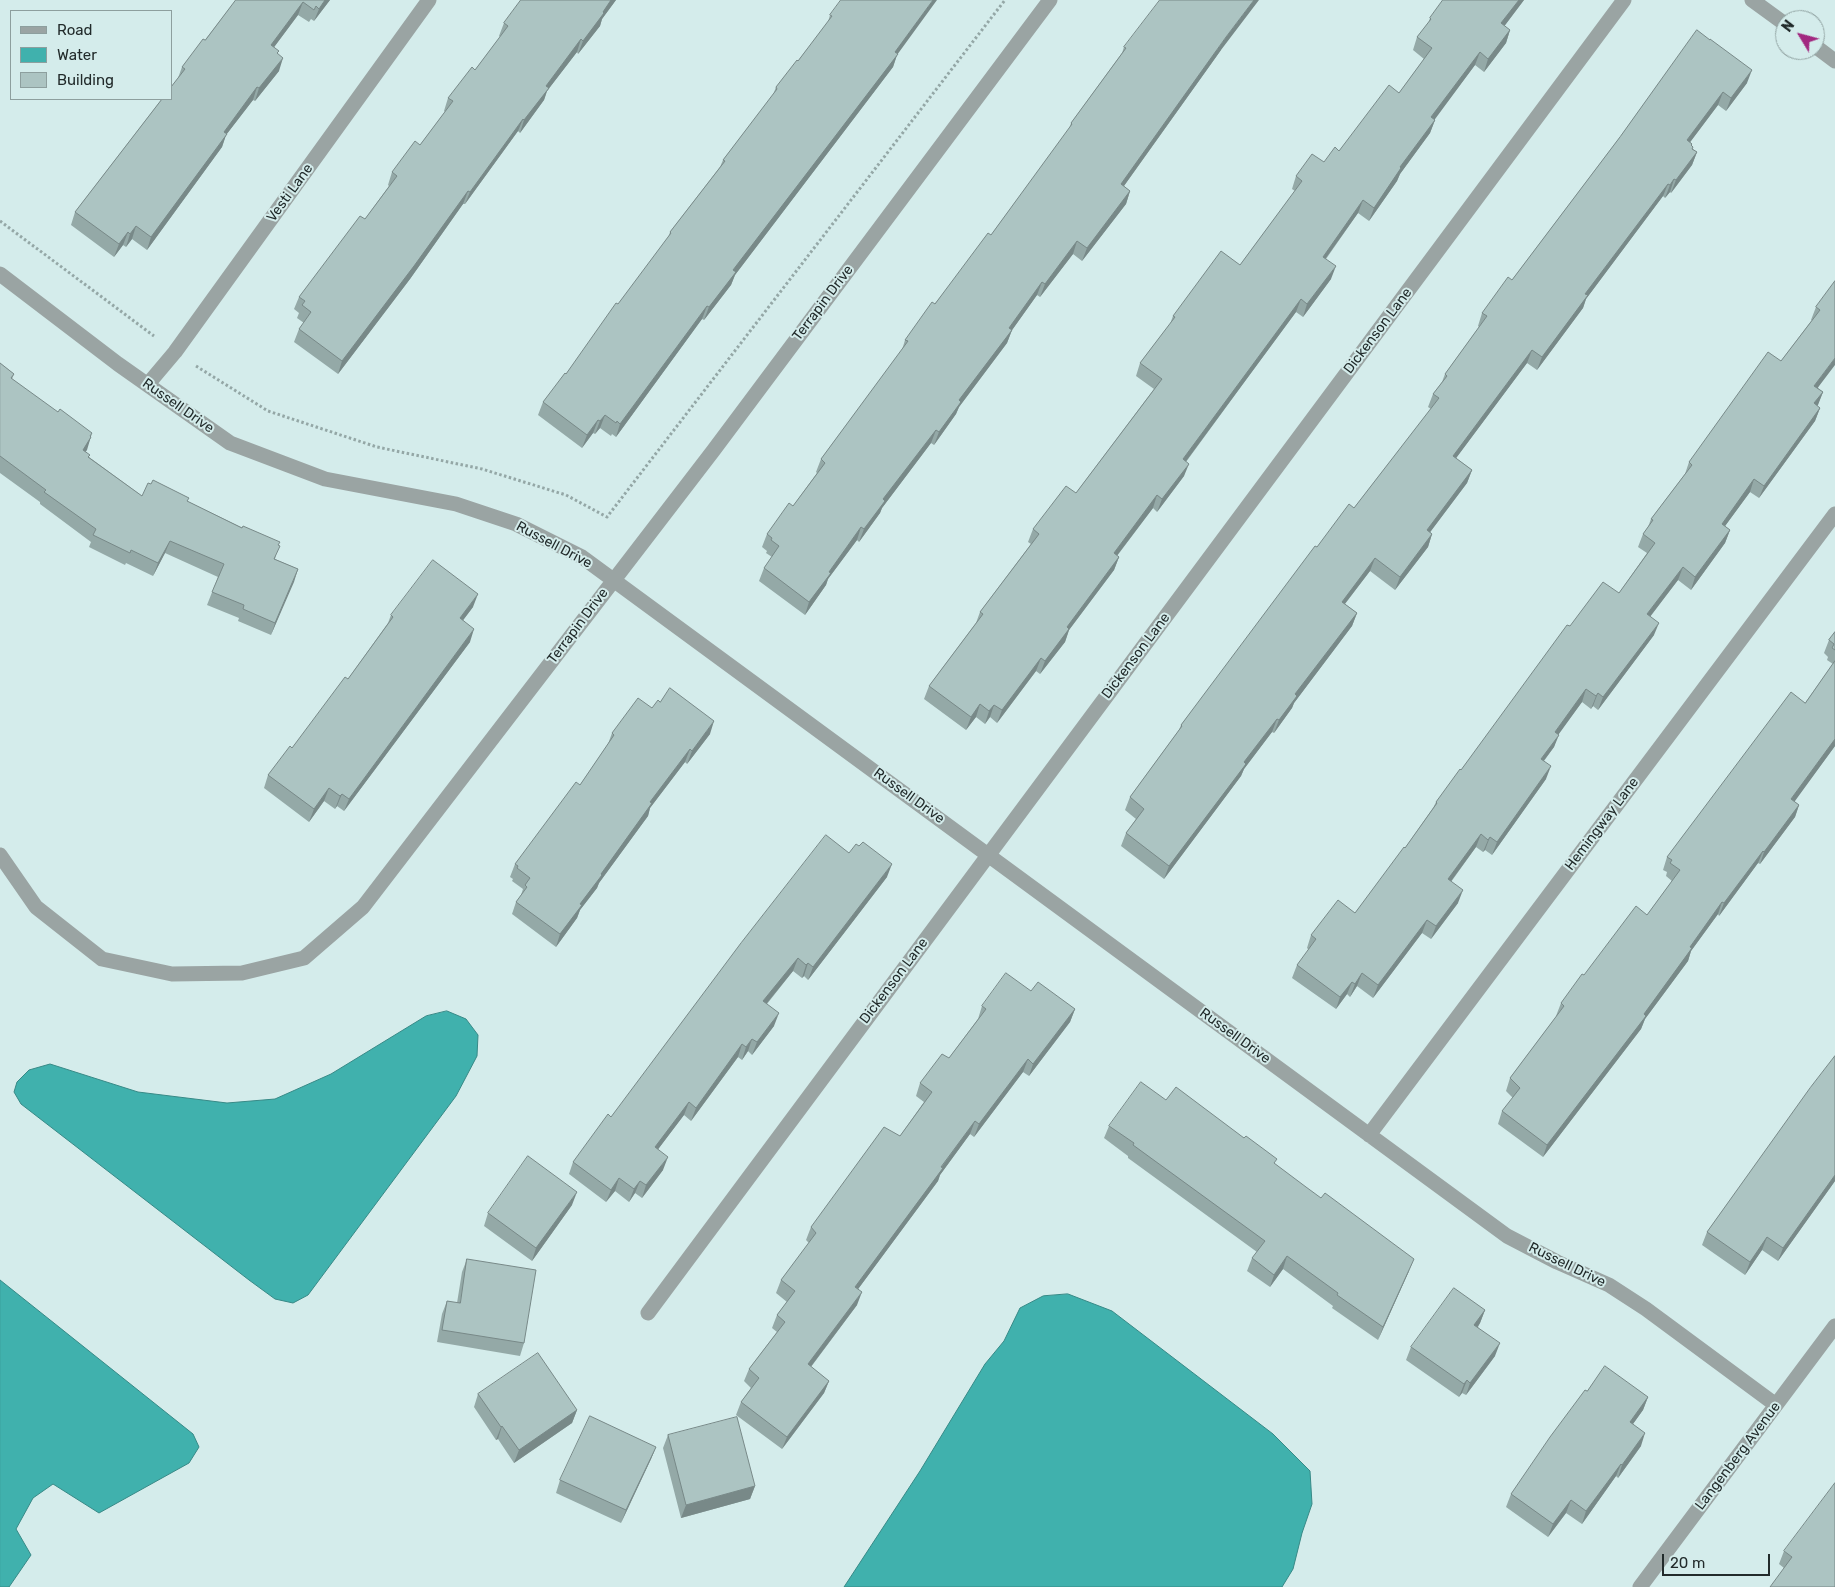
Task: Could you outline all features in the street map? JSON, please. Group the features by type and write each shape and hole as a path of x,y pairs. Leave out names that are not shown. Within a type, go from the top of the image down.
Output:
{"street":[{"name":"Vesti Lane","path":"148,384 175,352 429,0"},
{"name":"Terrapin Drive","path":"0,855 36,907 102,959 172,974 242,973 304,958 363,907 713,451 1050,0"},
{"name":"Dickenson Lane","path":"648,1313 1624,0"},
{"path":"1752,0 1775,17"},
{"name":"Russell Drive","path":"0,274 118,364 230,443 325,479 456,504 516,524 582,557 1507,1236 1557,1262 1608,1285 1646,1309 1776,1405"},
{"name":"Hemingway Lane","path":"1370,1135 1835,514"},
{"name":"Langenberg Avenue","path":"1640,1587 1835,1326"}],"path":[{"path":"196,366 268,411 377,446 482,469 566,495 608,517 1005,0"},
{"path":"0,221 144,329"}],"water":[{"path":"447,1011 466,1019 478,1035 477,1056 456,1096 308,1295 293,1303 275,1299 249,1280 21,1104 14,1092 17,1082 29,1070 50,1064 138,1092 227,1103 275,1099 331,1074 426,1016"},
{"path":"0,1280 193,1434 199,1447 189,1463 99,1513 53,1484 33,1498 16,1529 31,1555 9,1587 0,1587"},
{"path":"1068,1294 1112,1311 1273,1434 1310,1471 1312,1504 1293,1569 1282,1587 844,1587 920,1471 985,1364 1004,1341 1020,1308 1043,1296"}],"building":[{"path":"236,0 325,0 319,9 316,6 314,10 303,2 271,45 279,51 277,53 283,58 259,88 257,87 224,132 227,134 151,237 136,226 130,234 128,232 119,244 75,212 161,100 172,100 172,86 185,69 182,67 203,39 205,40"},
{"path":"521,0 611,0 604,13 583,41 581,39 546,86 549,88 523,119 470,192 468,191 342,361 299,329 311,312 302,305 305,301 299,297 360,216 365,219 397,176 392,172 415,141 420,145 453,101 448,98 472,67 475,70 508,26 504,23"},
{"path":"841,0 933,0 895,52 898,54 733,270 736,272 709,307 707,306 620,424 605,415 600,421 598,420 587,435 543,402 725,161 723,160 777,89 776,87 832,16 830,15"},
{"path":"1160,0 1254,0 1121,184 1130,191 1087,248 1077,241 1045,284 1042,282 1009,328 1012,330 959,400 961,402 939,432 936,430 883,499 885,501 864,529 861,527 829,572 831,573 809,602 764,568 779,546 767,534 789,503 793,506 825,463 821,459 908,341 905,340 932,302 935,304 988,233 991,235 1126,48 1124,47"},
{"path":"1443,0 1519,0 1501,23 1510,30 1488,59 1480,52 1431,117 1435,120 1400,167 1374,208 1363,200 1323,257 1336,266 1307,304 1301,299 1183,459 1189,464 1162,499 1157,495 1114,553 1119,557 1067,627 1069,629 1045,661 1041,658 1002,710 994,705 989,711 980,704 971,717 929,686 983,614 980,612 1039,534 1033,529 1066,486 1076,493 1162,379 1140,363 1221,251 1240,265 1302,181 1296,176 1312,154 1324,162 1335,147 1339,151 1389,85 1399,93 1432,48 1417,37"},
{"path":"1697,30 1752,70 1731,98 1723,92 1687,140 1692,144 1692,149 1697,152 1676,180 1674,179 1670,185 1668,184 1585,294 1588,295 1542,357 1532,350 1453,456 1472,470 1427,530 1432,534 1400,577 1375,558 1342,602 1357,613 1295,694 1297,696 1279,720 1277,719 1244,762 1246,764 1169,866 1126,833 1144,809 1130,797 1181,725 1315,546 1317,547 1349,504 1354,508 1439,398 1433,394 1447,376 1445,374 1487,316 1482,313 1508,277 1512,280 1620,137"},
{"path":"1835,281 1835,358 1814,386 1823,392 1814,403 1820,408 1764,486 1754,479 1722,524 1730,530 1695,577 1683,567 1647,614 1659,623 1603,697 1598,693 1596,696 1586,689 1555,732 1559,735 1541,759 1551,766 1497,842 1490,837 1488,840 1481,834 1448,879 1463,890 1436,926 1427,920 1378,985 1362,973 1355,984 1352,982 1340,997 1297,965 1316,939 1311,935 1338,900 1355,913 1405,848 1436,802 1567,625 1570,626 1603,582 1619,593 1655,543 1643,534 1653,520 1651,519 1692,465 1689,462 1768,352 1781,361 1820,310 1816,307"},
{"path":"0,363 14,374 11,378 58,412 60,409 92,433 83,450 90,455 88,457 142,496 148,483 151,484 153,480 189,498 187,501 242,528 243,526 280,542 274,559 298,569 275,623 243,609 244,605 212,592 224,564 170,541 158,563 131,550 130,553 93,535 96,529 44,492 46,490 0,456"},
{"path":"433,560 478,594 460,618 474,629 349,799 342,794 340,796 329,788 314,809 268,775 290,746 292,748 345,677 348,679 393,617 391,615"},
{"path":"1835,632 1835,650 1832,648 1834,644 1829,640"},
{"path":"1835,661 1835,739 1791,799 1799,805 1724,903 1722,902 1690,947 1692,948 1644,1014 1646,1016 1547,1145 1502,1111 1520,1088 1510,1078 1564,1006 1561,1003 1582,974 1584,975 1636,906 1647,915 1680,870 1670,863 1672,860 1667,857 1791,692 1805,703"},
{"path":"670,688 714,721 650,802 652,803 560,934 516,902 527,887 525,885 530,878 517,868 518,866 515,864 576,782 580,785 614,735 612,733 638,698 652,708 658,700 660,702"},
{"path":"826,835 849,853 856,844 859,846 863,842 892,864 813,967 808,963 806,965 798,958 763,1001 779,1013 757,1042 752,1039 746,1047 742,1044 696,1108 689,1102 655,1147 668,1157 646,1185 640,1181 634,1189 619,1178 611,1190 573,1162 608,1114 611,1117 741,943"},
{"path":"1006,973 1031,991 1038,982 1075,1009 1033,1064 1028,1059 979,1124 975,1121 941,1167 943,1168 855,1287 862,1292 808,1364 829,1381 787,1437 741,1402 759,1378 749,1369 785,1322 777,1315 795,1291 781,1280 816,1233 811,1227 884,1127 900,1136 932,1092 920,1083 942,1054 949,1058 986,1009 982,1006"},
{"path":"1835,1056 1835,1175 1783,1248 1767,1237 1750,1262 1707,1232"},
{"path":"1141,1082 1166,1100 1176,1087 1244,1138 1246,1136 1277,1159 1274,1163 1321,1198 1325,1193 1414,1259 1383,1327 1337,1295 1338,1293 1287,1256 1274,1275 1252,1258 1265,1241 1109,1126"},
{"path":"528,1156 577,1192 536,1248 488,1213"},
{"path":"467,1259 536,1270 524,1343 442,1330 447,1301 460,1303"},
{"path":"1454,1288 1485,1310 1474,1325 1500,1343 1470,1383 1467,1380 1464,1384 1411,1347"},
{"path":"538,1353 577,1410 519,1450 478,1394"},
{"path":"1605,1366 1648,1397 1630,1422 1645,1433 1586,1511 1571,1500 1553,1524 1511,1494 1550,1437"},
{"path":"590,1416 656,1447 626,1510 560,1480"},
{"path":"737,1417 755,1486 686,1505 668,1435"},
{"path":"1835,1483 1835,1587 1770,1587 1792,1557 1784,1551"}]}
